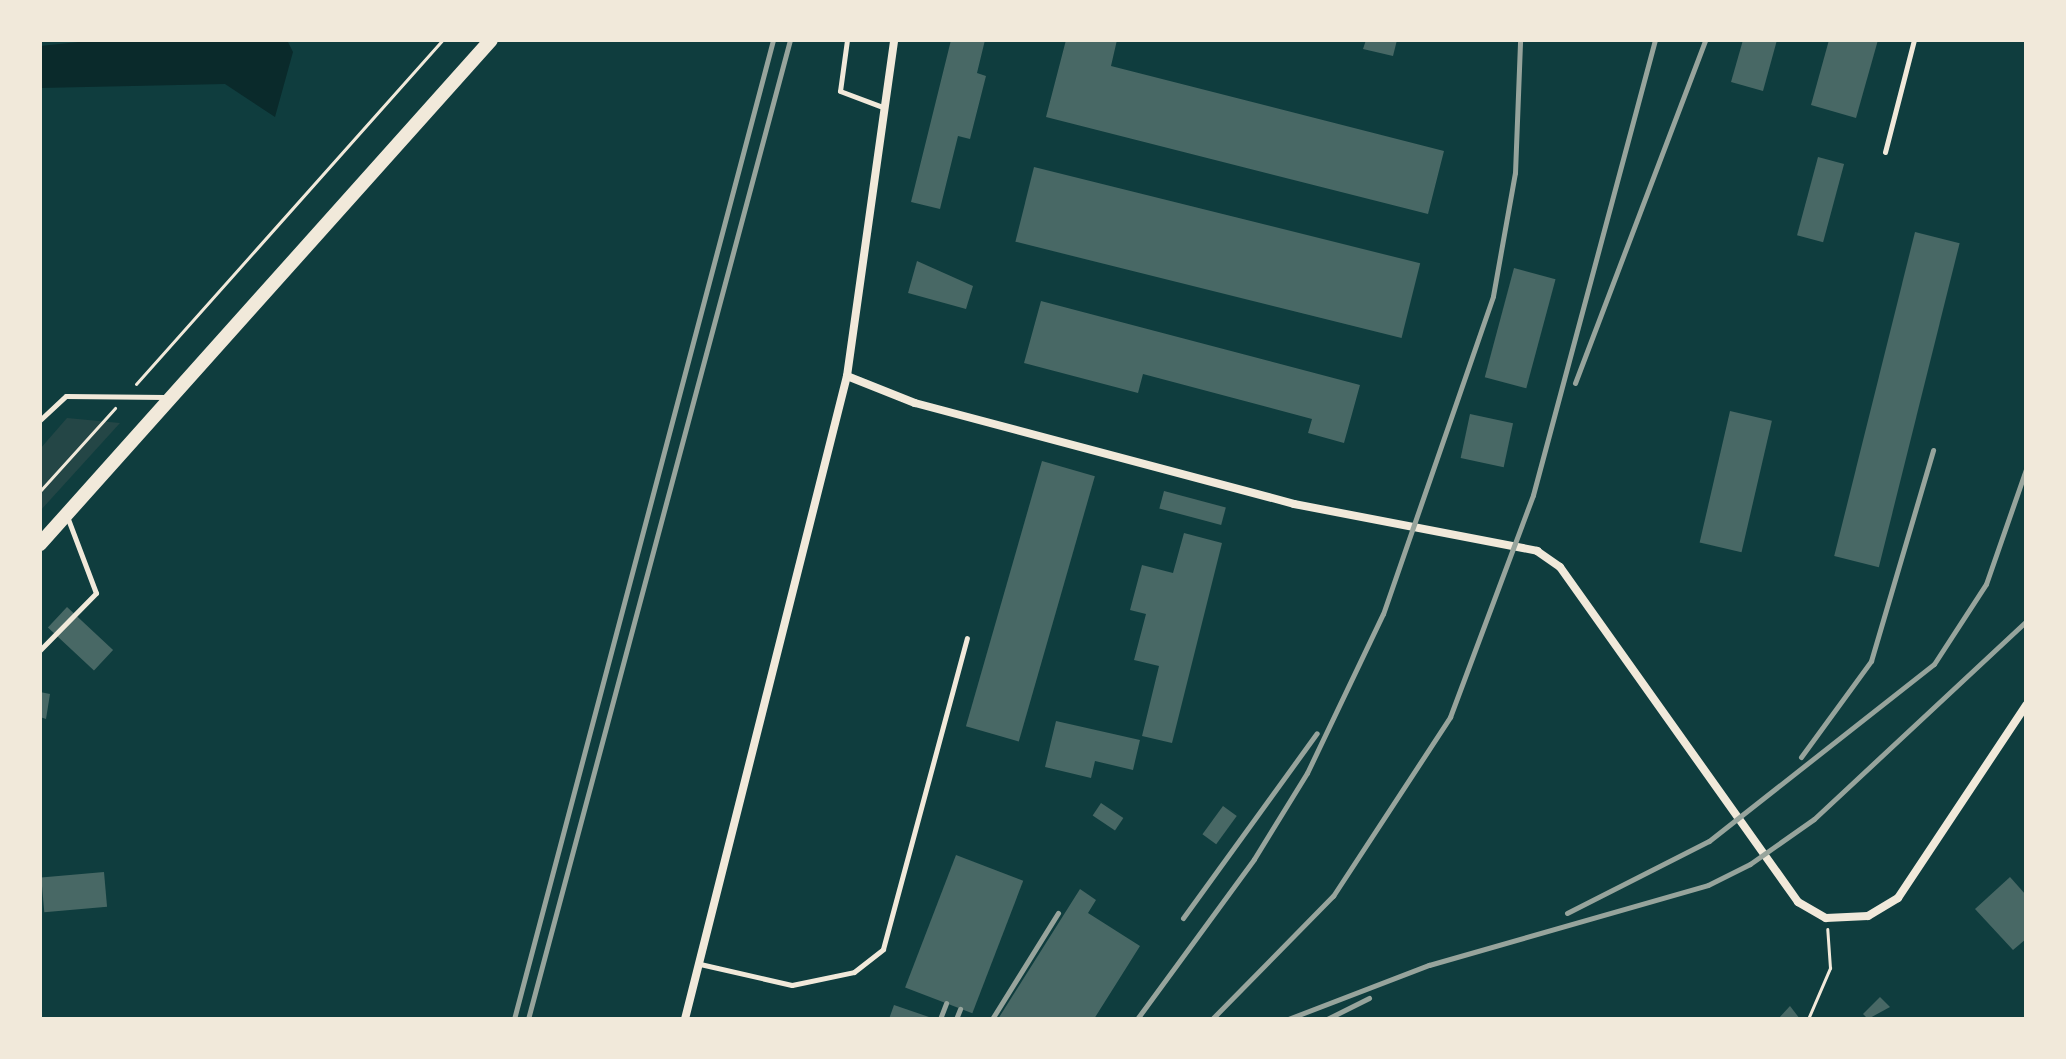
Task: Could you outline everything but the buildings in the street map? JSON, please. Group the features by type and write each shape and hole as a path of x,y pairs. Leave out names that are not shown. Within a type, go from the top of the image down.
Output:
{"main road":[{"path":"40,544 491,40"}],"street":[{"path":"685,1019 847,376 880,106 894,40"},
{"path":"847,376 915,403 1294,504 1537,551 1560,567 1798,902 1826,918 1868,916 1898,898 2026,705"}],"lane":[{"path":"847,40 840,91 880,106"},
{"path":"1885,152 1914,40"},
{"path":"40,420 66,396 128,394 170,398"},
{"path":"40,650 96,593 66,515"},
{"path":"700,964 792,985 854,972 883,949 967,638"}],"path":[{"path":"40,491 443,40"},
{"path":"1808,1019 1830,968 1826,918"}],"shaded area":[{"path":"98,40 287,40 293,52 275,117 225,84 40,88 40,46"},
{"path":"67,418 120,423 40,511 40,449"}],"railway":[{"path":"514,1019 773,40"},
{"path":"528,1019 790,40"},
{"path":"1137,1019 1254,859 1307,773 1383,614 1493,296 1515,173 1520,40"},
{"path":"1212,1019 1333,896 1450,717 1533,495 1655,40"},
{"path":"1575,383 1705,40"},
{"path":"1801,757 1871,661 1933,450"},
{"path":"1567,913 1709,841 1934,664 1986,584 2026,469"},
{"path":"1288,1019 1429,965 1708,885 1750,864 1814,819 2026,621"},
{"path":"1183,918 1317,733"},
{"path":"992,1019 1058,913"},
{"path":"1327,1019 1369,998"},
{"path":"940,1019 946,1003"},
{"path":"956,1019 960,1009"}]}
